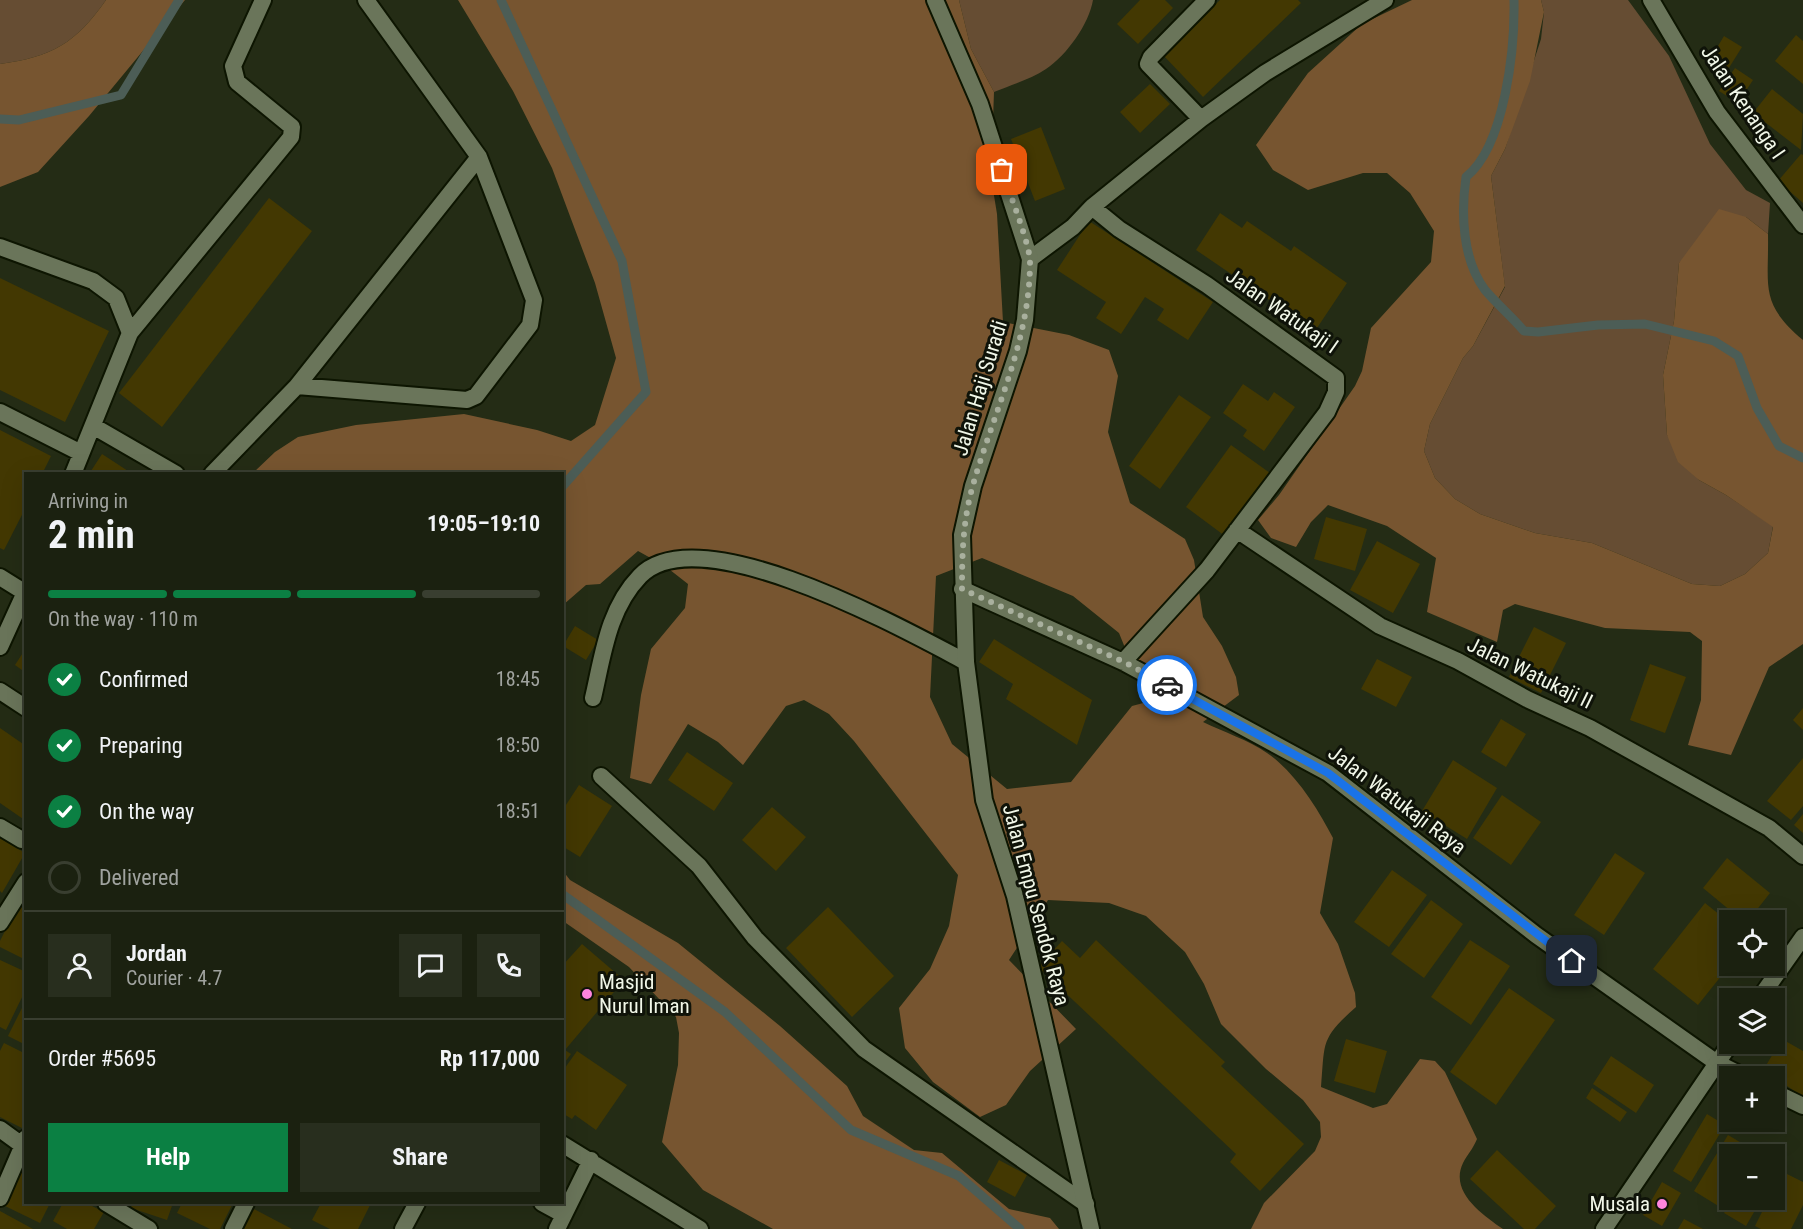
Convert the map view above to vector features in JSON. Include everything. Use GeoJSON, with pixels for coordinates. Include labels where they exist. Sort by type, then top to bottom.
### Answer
{"type":"FeatureCollection","features":[{"type":"Feature","properties":{"kind":"street"},"geometry":{"type":"LineString","coordinates":[[74,472],[130,333],[291,137],[292,127],[237,82],[234,75],[233,66],[263,0]]}},
{"type":"Feature","properties":{"kind":"street"},"geometry":{"type":"LineString","coordinates":[[297,386],[467,400],[476,396],[530,325],[534,307],[479,157],[366,0]]}},
{"type":"Feature","properties":{"kind":"street","name":"Jalan Haji Suradi"},"geometry":{"type":"LineString","coordinates":[[935,0],[980,104],[1030,260],[1025,320],[1018,351],[973,486],[962,535],[962,589]]}},
{"type":"Feature","properties":{"kind":"street"},"geometry":{"type":"LineString","coordinates":[[1201,119],[1148,64],[1151,57],[1207,0]]}},
{"type":"Feature","properties":{"kind":"street"},"geometry":{"type":"LineString","coordinates":[[1030,260],[1073,227],[1092,207],[1201,119],[1265,74],[1385,0]]}},
{"type":"Feature","properties":{"kind":"street","name":"Jalan Kenanga I"},"geometry":{"type":"LineString","coordinates":[[1651,0],[1717,112],[1803,225]]}},
{"type":"Feature","properties":{"kind":"street"},"geometry":{"type":"LineString","coordinates":[[214,472],[297,386],[479,157]]}},
{"type":"Feature","properties":{"kind":"street","name":"Jalan Watukaji I"},"geometry":{"type":"LineString","coordinates":[[1092,207],[1119,229],[1207,285],[1336,378],[1336,392],[1327,412],[1207,570],[1124,662]]}},
{"type":"Feature","properties":{"kind":"street"},"geometry":{"type":"LineString","coordinates":[[0,247],[93,281],[116,298],[130,333]]}},
{"type":"Feature","properties":{"kind":"street"},"geometry":{"type":"LineString","coordinates":[[0,412],[81,453]]}},
{"type":"Feature","properties":{"kind":"street"},"geometry":{"type":"LineString","coordinates":[[93,426],[173,472]]}},
{"type":"Feature","properties":{"kind":"street","name":"Jalan Watukaji II"},"geometry":{"type":"LineString","coordinates":[[1237,530],[1380,627],[1458,662],[1527,699],[1590,728],[1769,828],[1803,856]]}},
{"type":"Feature","properties":{"kind":"street"},"geometry":{"type":"LineString","coordinates":[[593,698],[609,628],[622,598],[642,575],[657,565],[676,560],[741,565],[782,575],[862,609],[966,662]]}},
{"type":"Feature","properties":{"kind":"street"},"geometry":{"type":"LineString","coordinates":[[0,577],[24,590]]}},
{"type":"Feature","properties":{"kind":"street","name":"Jalan Empu Sendok Raya"},"geometry":{"type":"LineString","coordinates":[[962,589],[966,662],[984,800],[1015,896],[1091,1229]]}},
{"type":"Feature","properties":{"kind":"street","name":"Jalan Watukaji Raya"},"geometry":{"type":"LineString","coordinates":[[962,589],[1124,662],[1328,773],[1536,935],[1723,1066]]}},
{"type":"Feature","properties":{"kind":"street"},"geometry":{"type":"LineString","coordinates":[[0,647],[24,593]]}},
{"type":"Feature","properties":{"kind":"street"},"geometry":{"type":"LineString","coordinates":[[0,691],[24,707]]}},
{"type":"Feature","properties":{"kind":"street"},"geometry":{"type":"LineString","coordinates":[[601,776],[699,866],[755,938],[864,1049],[1086,1204]]}},
{"type":"Feature","properties":{"kind":"street"},"geometry":{"type":"LineString","coordinates":[[0,827],[22,840]]}},
{"type":"Feature","properties":{"kind":"street"},"geometry":{"type":"LineString","coordinates":[[0,923],[24,885]]}},
{"type":"Feature","properties":{"kind":"street"},"geometry":{"type":"LineString","coordinates":[[1767,988],[1803,937]]}},
{"type":"Feature","properties":{"kind":"street"},"geometry":{"type":"LineString","coordinates":[[1604,1229],[1723,1054]]}},
{"type":"Feature","properties":{"kind":"street"},"geometry":{"type":"LineString","coordinates":[[1785,1097],[1803,1106]]}},
{"type":"Feature","properties":{"kind":"street"},"geometry":{"type":"LineString","coordinates":[[0,1129],[24,1144],[0,1198]]}},
{"type":"Feature","properties":{"kind":"street"},"geometry":{"type":"LineString","coordinates":[[564,1145],[700,1229]]}},
{"type":"Feature","properties":{"kind":"street"},"geometry":{"type":"LineString","coordinates":[[543,1204],[561,1222],[591,1160]]}},
{"type":"Feature","properties":{"kind":"street"},"geometry":{"type":"LineString","coordinates":[[232,1229],[245,1204]]}},
{"type":"Feature","properties":{"kind":"street"},"geometry":{"type":"LineString","coordinates":[[403,1229],[416,1204]]}},
{"type":"Feature","properties":{"kind":"street"},"geometry":{"type":"LineString","coordinates":[[114,1229],[124,1208],[149,1229]]}},
{"type":"Feature","properties":{"kind":"shaded area"},"geometry":{"type":"Polygon","coordinates":[[[0,0],[106,0],[84,27],[61,46],[34,57],[0,64],[0,0]]]}},
{"type":"Feature","properties":{"kind":"shaded area"},"geometry":{"type":"Polygon","coordinates":[[[106,0],[185,0],[89,116],[38,172],[0,187],[0,64],[34,57],[61,46],[84,27],[106,0]]]}},
{"type":"Feature","properties":{"kind":"shaded area"},"geometry":{"type":"Polygon","coordinates":[[[458,0],[959,0],[971,49],[994,92],[991,177],[997,214],[1003,322],[1069,335],[1109,350],[1118,376],[1108,432],[1130,503],[1185,539],[1194,560],[1203,617],[1222,646],[1236,677],[1239,695],[1203,722],[1252,744],[1277,761],[1305,792],[1333,838],[1320,913],[1338,944],[1355,993],[1356,1007],[1336,1027],[1326,1042],[1321,1087],[1373,1108],[1387,1104],[1420,1059],[1435,1061],[1445,1072],[1477,1139],[1463,1163],[1460,1174],[1464,1193],[1478,1210],[1503,1229],[1251,1229],[1264,1203],[1315,1151],[1321,1137],[1320,1122],[1303,1100],[1266,1069],[1221,1024],[1204,984],[1185,952],[1146,916],[1109,903],[1048,900],[1009,960],[1076,1029],[1030,1071],[1006,1105],[980,1117],[933,1082],[905,1048],[899,1008],[930,969],[949,926],[958,875],[854,741],[829,714],[804,700],[786,706],[743,765],[718,742],[688,724],[651,784],[630,778],[641,695],[651,649],[685,608],[688,584],[665,566],[638,551],[600,584],[586,585],[564,604],[564,472],[254,472],[275,452],[298,437],[356,425],[464,414],[537,430],[571,441],[595,425],[616,358],[595,283],[552,168],[513,91],[458,0]],[[982,558],[936,576],[930,697],[952,744],[1007,789],[1071,782],[1132,706],[1147,702],[1119,633],[1073,596],[982,558]]]}},
{"type":"Feature","properties":{"kind":"shaded area"},"geometry":{"type":"Polygon","coordinates":[[[959,0],[1093,0],[1082,29],[1062,56],[1034,76],[994,92],[971,49],[959,0]]]}},
{"type":"Feature","properties":{"kind":"shaded area"},"geometry":{"type":"Polygon","coordinates":[[[1412,0],[1541,0],[1544,12],[1530,81],[1505,149],[1491,176],[1505,286],[1473,346],[1463,358],[1430,424],[1424,451],[1435,478],[1455,499],[1480,514],[1535,533],[1592,543],[1692,584],[1720,586],[1745,574],[1768,553],[1773,527],[1726,495],[1699,480],[1678,462],[1667,435],[1663,375],[1674,321],[1679,263],[1719,209],[1746,217],[1768,234],[1769,293],[1779,315],[1803,340],[1803,644],[1769,667],[1731,755],[1688,745],[1701,700],[1702,641],[1690,632],[1605,628],[1515,604],[1503,610],[1497,642],[1427,612],[1436,558],[1387,526],[1328,505],[1311,522],[1296,547],[1271,538],[1258,520],[1279,495],[1355,386],[1362,371],[1371,328],[1431,262],[1434,231],[1410,193],[1387,173],[1363,173],[1308,190],[1273,170],[1256,145],[1308,73],[1362,24],[1412,0]]]}},
{"type":"Feature","properties":{"kind":"shaded area"},"geometry":{"type":"Polygon","coordinates":[[[1541,0],[1628,0],[1669,56],[1710,144],[1746,190],[1770,203],[1768,234],[1746,217],[1679,263],[1674,321],[1663,375],[1667,435],[1699,480],[1773,526],[1768,553],[1745,574],[1720,586],[1692,584],[1592,543],[1535,533],[1480,514],[1455,499],[1435,478],[1424,451],[1430,424],[1463,358],[1473,346],[1505,287],[1491,176],[1505,149],[1541,39],[1544,12],[1541,0]]]}},
{"type":"Feature","properties":{"kind":"shaded area"},"geometry":{"type":"Polygon","coordinates":[[[564,872],[570,880],[678,943],[780,1026],[847,1086],[863,1116],[914,1150],[942,1153],[1009,1209],[1050,1218],[1059,1229],[773,1229],[703,1190],[662,1142],[678,1065],[679,1033],[676,1017],[629,967],[564,922],[564,872]]]}},
{"type":"Feature","properties":{"kind":"building"},"geometry":{"type":"Polygon","coordinates":[[[1140,0],[1165,0],[1173,8],[1138,44],[1117,24],[1140,0]]]}},
{"type":"Feature","properties":{"kind":"building"},"geometry":{"type":"Polygon","coordinates":[[[1220,0],[1298,0],[1301,3],[1203,97],[1163,55],[1220,0]]]}},
{"type":"Feature","properties":{"kind":"building"},"geometry":{"type":"Polygon","coordinates":[[[1796,35],[1803,41],[1803,84],[1775,61],[1796,35]]]}},
{"type":"Feature","properties":{"kind":"building"},"geometry":{"type":"Polygon","coordinates":[[[1724,36],[1742,47],[1727,71],[1709,61],[1724,36]]]}},
{"type":"Feature","properties":{"kind":"building"},"geometry":{"type":"Polygon","coordinates":[[[1735,68],[1753,80],[1738,103],[1719,91],[1735,68]]]}},
{"type":"Feature","properties":{"kind":"building"},"geometry":{"type":"Polygon","coordinates":[[[1150,84],[1170,104],[1140,133],[1120,112],[1150,84]]]}},
{"type":"Feature","properties":{"kind":"building"},"geometry":{"type":"Polygon","coordinates":[[[1772,89],[1803,114],[1801,150],[1753,113],[1772,89]]]}},
{"type":"Feature","properties":{"kind":"building"},"geometry":{"type":"Polygon","coordinates":[[[1041,127],[1065,189],[1035,201],[1011,139],[1041,127]]]}},
{"type":"Feature","properties":{"kind":"building"},"geometry":{"type":"Polygon","coordinates":[[[1801,154],[1803,155],[1803,203],[1778,181],[1801,154]]]}},
{"type":"Feature","properties":{"kind":"building"},"geometry":{"type":"Polygon","coordinates":[[[269,198],[312,231],[162,427],[119,393],[269,198]]]}},
{"type":"Feature","properties":{"kind":"building"},"geometry":{"type":"Polygon","coordinates":[[[1220,213],[1242,228],[1247,221],[1291,251],[1294,246],[1347,283],[1315,331],[1196,250],[1220,213]]]}},
{"type":"Feature","properties":{"kind":"building"},"geometry":{"type":"Polygon","coordinates":[[[1089,221],[1213,302],[1188,340],[1157,320],[1164,309],[1145,297],[1121,334],[1096,318],[1106,302],[1057,270],[1089,221]]]}},
{"type":"Feature","properties":{"kind":"building"},"geometry":{"type":"Polygon","coordinates":[[[0,278],[109,331],[65,422],[0,390],[0,278]]]}},
{"type":"Feature","properties":{"kind":"building"},"geometry":{"type":"Polygon","coordinates":[[[1243,384],[1268,401],[1274,392],[1295,407],[1264,451],[1243,436],[1247,430],[1223,413],[1243,384]]]}},
{"type":"Feature","properties":{"kind":"building"},"geometry":{"type":"Polygon","coordinates":[[[1179,395],[1211,417],[1160,489],[1129,466],[1179,395]]]}},
{"type":"Feature","properties":{"kind":"building"},"geometry":{"type":"Polygon","coordinates":[[[0,430],[51,456],[43,472],[24,472],[24,511],[4,550],[0,548],[0,430]]]}},
{"type":"Feature","properties":{"kind":"building"},"geometry":{"type":"Polygon","coordinates":[[[1231,445],[1270,473],[1225,536],[1186,507],[1231,445]]]}},
{"type":"Feature","properties":{"kind":"building"},"geometry":{"type":"Polygon","coordinates":[[[102,454],[129,472],[90,472],[102,454]]]}},
{"type":"Feature","properties":{"kind":"building"},"geometry":{"type":"Polygon","coordinates":[[[1326,517],[1367,529],[1355,571],[1314,559],[1326,517]]]}},
{"type":"Feature","properties":{"kind":"building"},"geometry":{"type":"Polygon","coordinates":[[[1377,541],[1420,564],[1393,613],[1350,590],[1377,541]]]}},
{"type":"Feature","properties":{"kind":"building"},"geometry":{"type":"Polygon","coordinates":[[[575,626],[598,640],[586,660],[564,647],[575,626]]]}},
{"type":"Feature","properties":{"kind":"building"},"geometry":{"type":"Polygon","coordinates":[[[1534,627],[1566,643],[1541,693],[1509,677],[1534,627]]]}},
{"type":"Feature","properties":{"kind":"building"},"geometry":{"type":"Polygon","coordinates":[[[994,639],[1092,700],[1077,745],[1006,699],[1013,684],[979,662],[994,639]]]}},
{"type":"Feature","properties":{"kind":"building"},"geometry":{"type":"Polygon","coordinates":[[[24,651],[24,672],[15,665],[24,651]]]}},
{"type":"Feature","properties":{"kind":"building"},"geometry":{"type":"Polygon","coordinates":[[[1377,659],[1412,677],[1396,707],[1361,689],[1377,659]]]}},
{"type":"Feature","properties":{"kind":"building"},"geometry":{"type":"Polygon","coordinates":[[[1650,664],[1686,677],[1665,733],[1630,720],[1650,664]]]}},
{"type":"Feature","properties":{"kind":"building"},"geometry":{"type":"Polygon","coordinates":[[[1803,708],[1803,730],[1793,720],[1803,708]]]}},
{"type":"Feature","properties":{"kind":"building"},"geometry":{"type":"Polygon","coordinates":[[[1501,719],[1526,734],[1506,767],[1481,752],[1501,719]]]}},
{"type":"Feature","properties":{"kind":"building"},"geometry":{"type":"Polygon","coordinates":[[[0,728],[24,745],[24,820],[0,803],[0,728]]]}},
{"type":"Feature","properties":{"kind":"building"},"geometry":{"type":"Polygon","coordinates":[[[687,752],[733,783],[714,811],[668,780],[687,752]]]}},
{"type":"Feature","properties":{"kind":"building"},"geometry":{"type":"Polygon","coordinates":[[[1803,758],[1803,806],[1791,820],[1767,801],[1803,758]]]}},
{"type":"Feature","properties":{"kind":"building"},"geometry":{"type":"Polygon","coordinates":[[[1453,760],[1497,788],[1467,839],[1422,811],[1453,760]]]}},
{"type":"Feature","properties":{"kind":"building"},"geometry":{"type":"Polygon","coordinates":[[[579,785],[612,806],[580,857],[564,847],[564,808],[579,785]]]}},
{"type":"Feature","properties":{"kind":"building"},"geometry":{"type":"Polygon","coordinates":[[[1502,795],[1541,822],[1511,865],[1473,838],[1502,795]]]}},
{"type":"Feature","properties":{"kind":"building"},"geometry":{"type":"Polygon","coordinates":[[[772,807],[806,837],[776,871],[742,840],[772,807]]]}},
{"type":"Feature","properties":{"kind":"building"},"geometry":{"type":"Polygon","coordinates":[[[1803,814],[1803,833],[1794,825],[1803,814]]]}},
{"type":"Feature","properties":{"kind":"building"},"geometry":{"type":"Polygon","coordinates":[[[0,838],[24,852],[24,855],[2,893],[0,891],[0,838]]]}},
{"type":"Feature","properties":{"kind":"building"},"geometry":{"type":"Polygon","coordinates":[[[1615,853],[1645,873],[1604,935],[1574,915],[1615,853]]]}},
{"type":"Feature","properties":{"kind":"building"},"geometry":{"type":"Polygon","coordinates":[[[1727,858],[1770,893],[1757,910],[1730,910],[1703,888],[1727,858]]]}},
{"type":"Feature","properties":{"kind":"building"},"geometry":{"type":"Polygon","coordinates":[[[1392,870],[1427,895],[1389,947],[1354,922],[1392,870]]]}},
{"type":"Feature","properties":{"kind":"building"},"geometry":{"type":"Polygon","coordinates":[[[24,893],[24,959],[0,947],[0,941],[24,893]]]}},
{"type":"Feature","properties":{"kind":"building"},"geometry":{"type":"Polygon","coordinates":[[[1431,900],[1463,924],[1424,978],[1391,954],[1431,900]]]}},
{"type":"Feature","properties":{"kind":"building"},"geometry":{"type":"Polygon","coordinates":[[[1705,903],[1719,914],[1719,976],[1721,976],[1698,1005],[1653,969],[1705,903]]]}},
{"type":"Feature","properties":{"kind":"building"},"geometry":{"type":"Polygon","coordinates":[[[828,907],[894,976],[852,1017],[786,948],[828,907]]]}},
{"type":"Feature","properties":{"kind":"building"},"geometry":{"type":"Polygon","coordinates":[[[1096,940],[1225,1062],[1221,1066],[1304,1144],[1260,1191],[1230,1162],[1236,1154],[1038,967],[1062,941],[1080,958],[1096,940]]]}},
{"type":"Feature","properties":{"kind":"building"},"geometry":{"type":"Polygon","coordinates":[[[1470,940],[1510,966],[1471,1025],[1431,997],[1470,940]]]}},
{"type":"Feature","properties":{"kind":"building","name":"Masjid Nurul Iman"},"geometry":{"type":"Polygon","coordinates":[[[582,944],[624,980],[565,1050],[571,1054],[564,1063],[564,964],[582,944]]]}},
{"type":"Feature","properties":{"kind":"building"},"geometry":{"type":"Polygon","coordinates":[[[0,960],[24,971],[24,993],[6,1030],[0,1027],[0,960]]]}},
{"type":"Feature","properties":{"kind":"building"},"geometry":{"type":"Polygon","coordinates":[[[1509,988],[1555,1020],[1496,1105],[1450,1072],[1509,988]]]}},
{"type":"Feature","properties":{"kind":"building"},"geometry":{"type":"Polygon","coordinates":[[[24,1004],[24,1044],[8,1036],[24,1004]]]}},
{"type":"Feature","properties":{"kind":"building"},"geometry":{"type":"Polygon","coordinates":[[[1346,1039],[1387,1051],[1375,1093],[1334,1081],[1346,1039]]]}},
{"type":"Feature","properties":{"kind":"building"},"geometry":{"type":"Polygon","coordinates":[[[1785,1041],[1803,1051],[1803,1097],[1785,1085],[1785,1066],[1766,1066],[1773,1054],[1785,1054],[1785,1041]]]}},
{"type":"Feature","properties":{"kind":"building"},"geometry":{"type":"Polygon","coordinates":[[[4,1043],[24,1053],[24,1129],[0,1117],[0,1051],[4,1043]]]}},
{"type":"Feature","properties":{"kind":"building"},"geometry":{"type":"Polygon","coordinates":[[[577,1051],[627,1085],[596,1130],[575,1115],[572,1119],[564,1114],[564,1069],[577,1051]]]}},
{"type":"Feature","properties":{"kind":"building"},"geometry":{"type":"Polygon","coordinates":[[[1611,1056],[1654,1085],[1636,1113],[1593,1084],[1611,1056]]]}},
{"type":"Feature","properties":{"kind":"building"},"geometry":{"type":"Polygon","coordinates":[[[1592,1088],[1627,1112],[1620,1122],[1586,1098],[1592,1088]]]}},
{"type":"Feature","properties":{"kind":"building"},"geometry":{"type":"Polygon","coordinates":[[[1707,1114],[1719,1121],[1721,1132],[1691,1182],[1673,1171],[1707,1114]]]}},
{"type":"Feature","properties":{"kind":"building"},"geometry":{"type":"Polygon","coordinates":[[[1728,1135],[1743,1144],[1723,1144],[1728,1135]]]}},
{"type":"Feature","properties":{"kind":"building"},"geometry":{"type":"Polygon","coordinates":[[[1497,1150],[1556,1206],[1535,1229],[1524,1229],[1470,1179],[1497,1150]]]}},
{"type":"Feature","properties":{"kind":"building"},"geometry":{"type":"Polygon","coordinates":[[[1719,1150],[1719,1206],[1694,1191],[1719,1150]]]}},
{"type":"Feature","properties":{"kind":"building"},"geometry":{"type":"Polygon","coordinates":[[[999,1160],[1027,1175],[1015,1197],[987,1182],[999,1160]]]}},
{"type":"Feature","properties":{"kind":"building"},"geometry":{"type":"Polygon","coordinates":[[[24,1166],[24,1204],[50,1204],[40,1223],[5,1206],[24,1166]]]}},
{"type":"Feature","properties":{"kind":"building"},"geometry":{"type":"Polygon","coordinates":[[[1785,1173],[1803,1182],[1803,1205],[1791,1229],[1761,1229],[1755,1226],[1763,1210],[1785,1210],[1785,1173]]]}},
{"type":"Feature","properties":{"kind":"building","name":"Musala"},"geometry":{"type":"Polygon","coordinates":[[[1662,1182],[1681,1193],[1662,1226],[1643,1215],[1662,1182]]]}},
{"type":"Feature","properties":{"kind":"building"},"geometry":{"type":"Polygon","coordinates":[[[62,1204],[88,1204],[104,1212],[94,1229],[67,1229],[53,1221],[62,1204]]]}},
{"type":"Feature","properties":{"kind":"building"},"geometry":{"type":"Polygon","coordinates":[[[132,1204],[173,1204],[167,1220],[131,1208],[132,1204]]]}},
{"type":"Feature","properties":{"kind":"building"},"geometry":{"type":"Polygon","coordinates":[[[182,1204],[232,1204],[220,1229],[210,1229],[177,1213],[182,1204]]]}},
{"type":"Feature","properties":{"kind":"building"},"geometry":{"type":"Polygon","coordinates":[[[320,1204],[370,1204],[358,1229],[330,1229],[312,1220],[320,1204]]]}},
{"type":"Feature","properties":{"kind":"building"},"geometry":{"type":"Polygon","coordinates":[[[250,1207],[292,1229],[238,1229],[250,1207]]]}},
{"type":"Feature","properties":{"kind":"building"},"geometry":{"type":"Polygon","coordinates":[[[1726,1210],[1755,1210],[1746,1226],[1724,1213],[1726,1210]]]}},
{"type":"Feature","properties":{"kind":"building"},"geometry":{"type":"Polygon","coordinates":[[[0,1211],[33,1229],[0,1229],[0,1211]]]}},
{"type":"Feature","properties":{"kind":"building"},"geometry":{"type":"Polygon","coordinates":[[[1684,1219],[1703,1229],[1678,1229],[1684,1219]]]}},
{"type":"Feature","properties":{"kind":"waterway"},"geometry":{"type":"LineString","coordinates":[[0,119],[19,120],[121,95],[179,0]]}},
{"type":"Feature","properties":{"kind":"waterway"},"geometry":{"type":"LineString","coordinates":[[501,0],[622,261],[646,392],[564,485]]}},
{"type":"Feature","properties":{"kind":"waterway"},"geometry":{"type":"LineString","coordinates":[[1514,0],[1510,69],[1499,120],[1490,143],[1479,162],[1466,177],[1464,191],[1465,235],[1477,278],[1485,290],[1524,331],[1538,332],[1598,325],[1645,324],[1714,341],[1738,356],[1757,408],[1779,446],[1803,458]]}},
{"type":"Feature","properties":{"kind":"waterway"},"geometry":{"type":"LineString","coordinates":[[564,895],[725,1012],[851,1130],[959,1176],[1020,1229]]}},
{"type":"Feature","properties":{"kind":"way so far"},"geometry":{"type":"LineString","coordinates":[[1002,170],[1030,260],[1025,320],[1018,351],[973,486],[962,535],[962,589],[1124,662],[1167,685]]}},
{"type":"Feature","properties":{"kind":"place","name":"Masjid Nurul Iman"},"geometry":{"type":"Point","coordinates":[587,994]}},
{"type":"Feature","properties":{"kind":"place","name":"Musala"},"geometry":{"type":"Point","coordinates":[1662,1204]}},
{"type":"Feature","properties":{"kind":"route"},"geometry":{"type":"LineString","coordinates":[[1167,685],[1328,773],[1572,961]]}}]}
